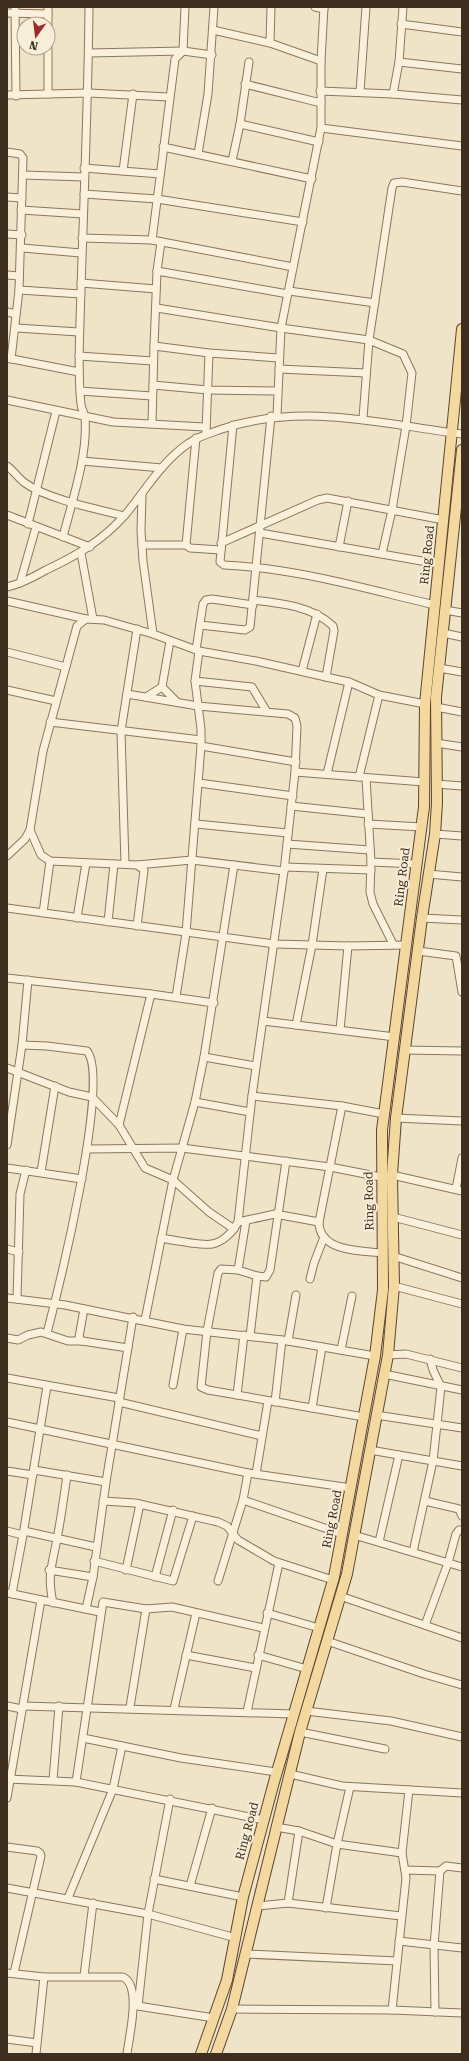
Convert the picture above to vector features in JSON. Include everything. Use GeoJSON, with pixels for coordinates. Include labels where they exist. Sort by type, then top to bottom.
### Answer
{"type":"FeatureCollection","features":[{"type":"Feature","properties":{"kind":"main road","name":"Ring Road"},"geometry":{"type":"LineString","coordinates":[[201,2054],[227,1980],[243,1897],[276,1772],[333,1580],[376,1356],[383,1290],[381,1177],[384,1114],[422,827],[425,704],[444,520],[457,434],[462,329]]}},
{"type":"Feature","properties":{"kind":"main road","name":"Ring Road"},"geometry":{"type":"LineString","coordinates":[[216,2054],[232,2009],[300,1732],[347,1574],[388,1355],[394,1286],[392,1175],[396,1118],[428,874],[435,834],[436,707],[445,610],[459,504],[462,450]]}},
{"type":"Feature","properties":{"kind":"street"},"geometry":{"type":"LineString","coordinates":[[63,537],[82,461],[85,417],[81,406],[79,332],[84,168],[89,93],[90,7]]}},
{"type":"Feature","properties":{"kind":"street"},"geometry":{"type":"LineString","coordinates":[[152,240],[174,59],[183,51],[185,7]]}},
{"type":"Feature","properties":{"kind":"street"},"geometry":{"type":"LineString","coordinates":[[198,154],[212,55],[214,7]]}},
{"type":"Feature","properties":{"kind":"street"},"geometry":{"type":"LineString","coordinates":[[270,43],[271,7]]}},
{"type":"Feature","properties":{"kind":"street"},"geometry":{"type":"LineString","coordinates":[[200,624],[248,630],[250,627],[260,529],[277,391],[281,328],[321,128],[320,91],[324,8],[315,7]]}},
{"type":"Feature","properties":{"kind":"street"},"geometry":{"type":"LineString","coordinates":[[360,92],[366,7]]}},
{"type":"Feature","properties":{"kind":"street"},"geometry":{"type":"LineString","coordinates":[[394,94],[399,62],[403,7]]}},
{"type":"Feature","properties":{"kind":"street"},"geometry":{"type":"LineString","coordinates":[[7,13],[16,10],[48,10]]}},
{"type":"Feature","properties":{"kind":"street"},"geometry":{"type":"LineString","coordinates":[[16,10],[16,96]]}},
{"type":"Feature","properties":{"kind":"street"},"geometry":{"type":"LineString","coordinates":[[401,24],[462,32]]}},
{"type":"Feature","properties":{"kind":"street"},"geometry":{"type":"LineString","coordinates":[[213,30],[270,43],[321,61]]}},
{"type":"Feature","properties":{"kind":"street"},"geometry":{"type":"LineString","coordinates":[[89,53],[183,51],[212,55]]}},
{"type":"Feature","properties":{"kind":"street"},"geometry":{"type":"LineString","coordinates":[[48,56],[48,94]]}},
{"type":"Feature","properties":{"kind":"street"},"geometry":{"type":"LineString","coordinates":[[232,161],[240,124],[249,62]]}},
{"type":"Feature","properties":{"kind":"street"},"geometry":{"type":"LineString","coordinates":[[399,62],[462,69]]}},
{"type":"Feature","properties":{"kind":"street"},"geometry":{"type":"LineString","coordinates":[[245,84],[321,103]]}},
{"type":"Feature","properties":{"kind":"street"},"geometry":{"type":"LineString","coordinates":[[320,91],[394,94],[462,100]]}},
{"type":"Feature","properties":{"kind":"street"},"geometry":{"type":"LineString","coordinates":[[7,95],[16,96],[89,93],[169,96]]}},
{"type":"Feature","properties":{"kind":"street"},"geometry":{"type":"LineString","coordinates":[[123,171],[132,94]]}},
{"type":"Feature","properties":{"kind":"street"},"geometry":{"type":"LineString","coordinates":[[240,124],[319,142]]}},
{"type":"Feature","properties":{"kind":"street"},"geometry":{"type":"LineString","coordinates":[[321,128],[462,146]]}},
{"type":"Feature","properties":{"kind":"street"},"geometry":{"type":"LineString","coordinates":[[163,147],[312,179]]}},
{"type":"Feature","properties":{"kind":"street"},"geometry":{"type":"LineString","coordinates":[[7,152],[20,154],[23,158],[21,210],[22,248],[16,328],[9,358],[79,372]]}},
{"type":"Feature","properties":{"kind":"street"},"geometry":{"type":"LineString","coordinates":[[84,168],[160,174]]}},
{"type":"Feature","properties":{"kind":"street"},"geometry":{"type":"LineString","coordinates":[[23,175],[84,177]]}},
{"type":"Feature","properties":{"kind":"street"},"geometry":{"type":"LineString","coordinates":[[363,418],[369,340],[394,183],[402,182],[462,190]]}},
{"type":"Feature","properties":{"kind":"street"},"geometry":{"type":"LineString","coordinates":[[84,194],[157,199],[303,222]]}},
{"type":"Feature","properties":{"kind":"street"},"geometry":{"type":"LineString","coordinates":[[7,197],[22,198]]}},
{"type":"Feature","properties":{"kind":"street"},"geometry":{"type":"LineString","coordinates":[[21,210],[83,214]]}},
{"type":"Feature","properties":{"kind":"street"},"geometry":{"type":"LineString","coordinates":[[7,234],[22,235]]}},
{"type":"Feature","properties":{"kind":"street"},"geometry":{"type":"LineString","coordinates":[[82,238],[152,240],[293,267]]}},
{"type":"Feature","properties":{"kind":"street"},"geometry":{"type":"LineString","coordinates":[[152,424],[153,361],[157,308],[156,289],[157,271],[162,242]]}},
{"type":"Feature","properties":{"kind":"street"},"geometry":{"type":"LineString","coordinates":[[22,248],[81,253]]}},
{"type":"Feature","properties":{"kind":"street"},"geometry":{"type":"LineString","coordinates":[[157,271],[288,293],[374,303]]}},
{"type":"Feature","properties":{"kind":"street"},"geometry":{"type":"LineString","coordinates":[[7,275],[19,276]]}},
{"type":"Feature","properties":{"kind":"street"},"geometry":{"type":"LineString","coordinates":[[81,283],[156,289]]}},
{"type":"Feature","properties":{"kind":"street"},"geometry":{"type":"LineString","coordinates":[[19,290],[81,294]]}},
{"type":"Feature","properties":{"kind":"street"},"geometry":{"type":"LineString","coordinates":[[157,308],[281,328],[369,340],[403,354],[409,363],[412,373],[406,426],[392,510],[382,554]]}},
{"type":"Feature","properties":{"kind":"street"},"geometry":{"type":"LineString","coordinates":[[7,312],[16,314]]}},
{"type":"Feature","properties":{"kind":"street"},"geometry":{"type":"LineString","coordinates":[[16,328],[79,332]]}},
{"type":"Feature","properties":{"kind":"street"},"geometry":{"type":"LineString","coordinates":[[154,346],[209,353],[279,358]]}},
{"type":"Feature","properties":{"kind":"street"},"geometry":{"type":"LineString","coordinates":[[7,587],[20,583],[81,553],[104,537],[124,516],[162,468],[188,443],[205,431],[209,353]]}},
{"type":"Feature","properties":{"kind":"street"},"geometry":{"type":"LineString","coordinates":[[79,356],[153,361]]}},
{"type":"Feature","properties":{"kind":"street"},"geometry":{"type":"LineString","coordinates":[[279,370],[366,373]]}},
{"type":"Feature","properties":{"kind":"street"},"geometry":{"type":"LineString","coordinates":[[153,385],[208,390],[277,391]]}},
{"type":"Feature","properties":{"kind":"street"},"geometry":{"type":"LineString","coordinates":[[80,391],[152,396]]}},
{"type":"Feature","properties":{"kind":"street"},"geometry":{"type":"LineString","coordinates":[[7,400],[113,422],[152,424],[205,431],[274,416],[363,418],[457,434]]}},
{"type":"Feature","properties":{"kind":"street"},"geometry":{"type":"LineString","coordinates":[[28,524],[38,490],[56,411]]}},
{"type":"Feature","properties":{"kind":"street"},"geometry":{"type":"LineString","coordinates":[[233,425],[220,562],[224,565],[257,566],[298,573],[435,605]]}},
{"type":"Feature","properties":{"kind":"street"},"geometry":{"type":"LineString","coordinates":[[186,545],[196,438]]}},
{"type":"Feature","properties":{"kind":"street"},"geometry":{"type":"LineString","coordinates":[[82,461],[162,468]]}},
{"type":"Feature","properties":{"kind":"street"},"geometry":{"type":"LineString","coordinates":[[7,466],[16,472],[24,482],[38,490],[71,502],[124,516]]}},
{"type":"Feature","properties":{"kind":"street"},"geometry":{"type":"LineString","coordinates":[[142,494],[142,545],[153,634]]}},
{"type":"Feature","properties":{"kind":"street"},"geometry":{"type":"LineString","coordinates":[[142,545],[186,545],[190,548],[221,546],[260,529],[318,500],[327,498],[444,520]]}},
{"type":"Feature","properties":{"kind":"street"},"geometry":{"type":"LineString","coordinates":[[339,547],[348,501]]}},
{"type":"Feature","properties":{"kind":"street"},"geometry":{"type":"LineString","coordinates":[[7,515],[90,547]]}},
{"type":"Feature","properties":{"kind":"street"},"geometry":{"type":"LineString","coordinates":[[20,583],[36,527]]}},
{"type":"Feature","properties":{"kind":"street"},"geometry":{"type":"LineString","coordinates":[[260,529],[339,547],[439,564]]}},
{"type":"Feature","properties":{"kind":"street"},"geometry":{"type":"LineString","coordinates":[[81,553],[90,619]]}},
{"type":"Feature","properties":{"kind":"street"},"geometry":{"type":"LineString","coordinates":[[176,997],[186,933],[199,783],[201,743],[195,681],[203,604],[206,600],[212,599],[279,603],[318,614],[332,626],[334,631],[326,677]]}},
{"type":"Feature","properties":{"kind":"street"},"geometry":{"type":"LineString","coordinates":[[7,601],[137,629],[198,651],[302,671],[349,682],[379,695],[425,704]]}},
{"type":"Feature","properties":{"kind":"street"},"geometry":{"type":"LineString","coordinates":[[445,610],[462,613]]}},
{"type":"Feature","properties":{"kind":"street"},"geometry":{"type":"LineString","coordinates":[[302,671],[318,614]]}},
{"type":"Feature","properties":{"kind":"street"},"geometry":{"type":"LineString","coordinates":[[7,856],[25,839],[30,830],[50,722],[77,626],[90,619]]}},
{"type":"Feature","properties":{"kind":"street"},"geometry":{"type":"LineString","coordinates":[[125,864],[122,731],[137,629]]}},
{"type":"Feature","properties":{"kind":"street"},"geometry":{"type":"LineString","coordinates":[[443,633],[462,637]]}},
{"type":"Feature","properties":{"kind":"street"},"geometry":{"type":"LineString","coordinates":[[146,697],[162,687],[170,641]]}},
{"type":"Feature","properties":{"kind":"street"},"geometry":{"type":"LineString","coordinates":[[7,652],[66,667]]}},
{"type":"Feature","properties":{"kind":"street"},"geometry":{"type":"LineString","coordinates":[[439,668],[462,672]]}},
{"type":"Feature","properties":{"kind":"street"},"geometry":{"type":"LineString","coordinates":[[195,681],[252,687],[267,712]]}},
{"type":"Feature","properties":{"kind":"street"},"geometry":{"type":"LineString","coordinates":[[327,774],[349,682]]}},
{"type":"Feature","properties":{"kind":"street"},"geometry":{"type":"LineString","coordinates":[[162,687],[177,702]]}},
{"type":"Feature","properties":{"kind":"street"},"geometry":{"type":"LineString","coordinates":[[7,690],[56,701]]}},
{"type":"Feature","properties":{"kind":"street"},"geometry":{"type":"LineString","coordinates":[[127,694],[198,706],[288,714],[295,718],[297,726],[295,772],[275,944],[256,1066],[236,1225]]}},
{"type":"Feature","properties":{"kind":"street"},"geometry":{"type":"LineString","coordinates":[[379,695],[362,778],[368,814],[371,862],[370,892],[373,904],[393,944]]}},
{"type":"Feature","properties":{"kind":"street"},"geometry":{"type":"LineString","coordinates":[[436,707],[462,712]]}},
{"type":"Feature","properties":{"kind":"street"},"geometry":{"type":"LineString","coordinates":[[50,722],[201,743],[296,762]]}},
{"type":"Feature","properties":{"kind":"street"},"geometry":{"type":"LineString","coordinates":[[436,742],[462,747]]}},
{"type":"Feature","properties":{"kind":"street"},"geometry":{"type":"LineString","coordinates":[[295,772],[424,782]]}},
{"type":"Feature","properties":{"kind":"street"},"geometry":{"type":"LineString","coordinates":[[199,783],[292,796]]}},
{"type":"Feature","properties":{"kind":"street"},"geometry":{"type":"LineString","coordinates":[[436,784],[462,786]]}},
{"type":"Feature","properties":{"kind":"street"},"geometry":{"type":"LineString","coordinates":[[291,806],[368,814]]}},
{"type":"Feature","properties":{"kind":"street"},"geometry":{"type":"LineString","coordinates":[[196,824],[288,833]]}},
{"type":"Feature","properties":{"kind":"street"},"geometry":{"type":"LineString","coordinates":[[368,824],[422,827]]}},
{"type":"Feature","properties":{"kind":"street"},"geometry":{"type":"LineString","coordinates":[[30,830],[41,855],[50,861],[137,864],[192,860],[284,869],[371,870]]}},
{"type":"Feature","properties":{"kind":"street"},"geometry":{"type":"LineString","coordinates":[[435,834],[462,836]]}},
{"type":"Feature","properties":{"kind":"street"},"geometry":{"type":"LineString","coordinates":[[287,844],[370,850]]}},
{"type":"Feature","properties":{"kind":"street"},"geometry":{"type":"LineString","coordinates":[[43,913],[50,861]]}},
{"type":"Feature","properties":{"kind":"street"},"geometry":{"type":"LineString","coordinates":[[371,862],[417,864]]}},
{"type":"Feature","properties":{"kind":"street"},"geometry":{"type":"LineString","coordinates":[[77,918],[86,863]]}},
{"type":"Feature","properties":{"kind":"street"},"geometry":{"type":"LineString","coordinates":[[108,922],[114,864]]}},
{"type":"Feature","properties":{"kind":"street"},"geometry":{"type":"LineString","coordinates":[[137,864],[144,870],[137,926]]}},
{"type":"Feature","properties":{"kind":"street"},"geometry":{"type":"LineString","coordinates":[[145,1320],[173,1180],[195,1102],[204,1057],[214,1003],[222,937],[234,865]]}},
{"type":"Feature","properties":{"kind":"street"},"geometry":{"type":"LineString","coordinates":[[296,1025],[312,945],[323,869]]}},
{"type":"Feature","properties":{"kind":"street"},"geometry":{"type":"LineString","coordinates":[[428,874],[462,877]]}},
{"type":"Feature","properties":{"kind":"street"},"geometry":{"type":"LineString","coordinates":[[7,908],[275,944],[348,946],[393,944],[407,945]]}},
{"type":"Feature","properties":{"kind":"street"},"geometry":{"type":"LineString","coordinates":[[422,918],[462,920]]}},
{"type":"Feature","properties":{"kind":"street"},"geometry":{"type":"LineString","coordinates":[[340,1030],[348,946]]}},
{"type":"Feature","properties":{"kind":"street"},"geometry":{"type":"LineString","coordinates":[[418,951],[456,956],[462,992]]}},
{"type":"Feature","properties":{"kind":"street"},"geometry":{"type":"LineString","coordinates":[[7,978],[176,997],[214,1003]]}},
{"type":"Feature","properties":{"kind":"street"},"geometry":{"type":"LineString","coordinates":[[7,1145],[19,1073],[28,980]]}},
{"type":"Feature","properties":{"kind":"street"},"geometry":{"type":"LineString","coordinates":[[119,1125],[150,994]]}},
{"type":"Feature","properties":{"kind":"street"},"geometry":{"type":"LineString","coordinates":[[263,1021],[395,1037]]}},
{"type":"Feature","properties":{"kind":"street"},"geometry":{"type":"LineString","coordinates":[[22,1045],[47,1046],[86,1051],[91,1061],[92,1097],[87,1149],[82,1179],[48,1333]]}},
{"type":"Feature","properties":{"kind":"street"},"geometry":{"type":"LineString","coordinates":[[404,1050],[462,1051]]}},
{"type":"Feature","properties":{"kind":"street"},"geometry":{"type":"LineString","coordinates":[[204,1057],[256,1066]]}},
{"type":"Feature","properties":{"kind":"street"},"geometry":{"type":"LineString","coordinates":[[7,1068],[85,1097],[92,1097],[119,1125],[145,1168],[173,1180],[209,1212],[236,1225]]}},
{"type":"Feature","properties":{"kind":"street"},"geometry":{"type":"LineString","coordinates":[[41,1172],[55,1086]]}},
{"type":"Feature","properties":{"kind":"street"},"geometry":{"type":"LineString","coordinates":[[252,1096],[342,1106],[384,1114]]}},
{"type":"Feature","properties":{"kind":"street"},"geometry":{"type":"LineString","coordinates":[[195,1102],[250,1112]]}},
{"type":"Feature","properties":{"kind":"street"},"geometry":{"type":"LineString","coordinates":[[342,1106],[319,1222],[319,1231],[334,1246],[360,1251],[383,1253]]}},
{"type":"Feature","properties":{"kind":"street"},"geometry":{"type":"LineString","coordinates":[[396,1118],[462,1121]]}},
{"type":"Feature","properties":{"kind":"street"},"geometry":{"type":"LineString","coordinates":[[87,1149],[133,1150],[182,1148],[246,1155],[330,1167],[381,1177]]}},
{"type":"Feature","properties":{"kind":"street"},"geometry":{"type":"LineString","coordinates":[[392,1175],[459,1190],[462,1158]]}},
{"type":"Feature","properties":{"kind":"street"},"geometry":{"type":"LineString","coordinates":[[286,1161],[270,1270],[266,1277],[256,1276],[238,1270],[221,1269],[218,1273],[207,1331],[201,1387],[208,1390],[364,1417]]}},
{"type":"Feature","properties":{"kind":"street"},"geometry":{"type":"LineString","coordinates":[[7,1168],[82,1179]]}},
{"type":"Feature","properties":{"kind":"street"},"geometry":{"type":"LineString","coordinates":[[17,1299],[20,1194],[26,1170]]}},
{"type":"Feature","properties":{"kind":"street"},"geometry":{"type":"LineString","coordinates":[[161,1238],[211,1244],[228,1235],[236,1225],[246,1221],[278,1215],[319,1222]]}},
{"type":"Feature","properties":{"kind":"street"},"geometry":{"type":"LineString","coordinates":[[393,1216],[462,1235]]}},
{"type":"Feature","properties":{"kind":"street"},"geometry":{"type":"LineString","coordinates":[[238,1270],[246,1221]]}},
{"type":"Feature","properties":{"kind":"street"},"geometry":{"type":"LineString","coordinates":[[310,1279],[314,1263],[324,1237]]}},
{"type":"Feature","properties":{"kind":"street"},"geometry":{"type":"LineString","coordinates":[[7,1249],[19,1252]]}},
{"type":"Feature","properties":{"kind":"street"},"geometry":{"type":"LineString","coordinates":[[393,1256],[462,1278]]}},
{"type":"Feature","properties":{"kind":"street"},"geometry":{"type":"LineString","coordinates":[[237,1395],[256,1276]]}},
{"type":"Feature","properties":{"kind":"street"},"geometry":{"type":"LineString","coordinates":[[394,1286],[462,1304]]}},
{"type":"Feature","properties":{"kind":"street"},"geometry":{"type":"LineString","coordinates":[[256,1474],[262,1436],[296,1295]]}},
{"type":"Feature","properties":{"kind":"street"},"geometry":{"type":"LineString","coordinates":[[341,1350],[352,1296]]}},
{"type":"Feature","properties":{"kind":"street"},"geometry":{"type":"LineString","coordinates":[[7,1298],[55,1304],[133,1317],[183,1329],[285,1341],[376,1356]]}},
{"type":"Feature","properties":{"kind":"street"},"geometry":{"type":"LineString","coordinates":[[82,1341],[80,1337],[84,1309]]}},
{"type":"Feature","properties":{"kind":"street"},"geometry":{"type":"LineString","coordinates":[[86,1609],[93,1577],[103,1501],[133,1317]]}},
{"type":"Feature","properties":{"kind":"street"},"geometry":{"type":"LineString","coordinates":[[173,1385],[183,1329]]}},
{"type":"Feature","properties":{"kind":"street"},"geometry":{"type":"LineString","coordinates":[[7,1338],[18,1340],[28,1335],[41,1332],[48,1333],[68,1341],[82,1341],[128,1348]]}},
{"type":"Feature","properties":{"kind":"street"},"geometry":{"type":"LineString","coordinates":[[312,1408],[322,1347]]}},
{"type":"Feature","properties":{"kind":"street"},"geometry":{"type":"LineString","coordinates":[[388,1355],[406,1354],[462,1368]]}},
{"type":"Feature","properties":{"kind":"street"},"geometry":{"type":"LineString","coordinates":[[412,1552],[433,1461],[442,1387],[433,1370],[430,1359]]}},
{"type":"Feature","properties":{"kind":"street"},"geometry":{"type":"LineString","coordinates":[[384,1374],[462,1390]]}},
{"type":"Feature","properties":{"kind":"street"},"geometry":{"type":"LineString","coordinates":[[7,1378],[119,1400],[262,1436]]}},
{"type":"Feature","properties":{"kind":"street"},"geometry":{"type":"LineString","coordinates":[[47,1386],[24,1533],[9,1593],[100,1612]]}},
{"type":"Feature","properties":{"kind":"street"},"geometry":{"type":"LineString","coordinates":[[376,1415],[462,1428]]}},
{"type":"Feature","properties":{"kind":"street"},"geometry":{"type":"LineString","coordinates":[[7,1422],[248,1473],[351,1488]]}},
{"type":"Feature","properties":{"kind":"street"},"geometry":{"type":"LineString","coordinates":[[370,1450],[462,1466]]}},
{"type":"Feature","properties":{"kind":"street"},"geometry":{"type":"LineString","coordinates":[[380,1542],[399,1455]]}},
{"type":"Feature","properties":{"kind":"street"},"geometry":{"type":"LineString","coordinates":[[7,1471],[34,1472],[106,1482]]}},
{"type":"Feature","properties":{"kind":"street"},"geometry":{"type":"LineString","coordinates":[[218,1581],[243,1500],[248,1473]]}},
{"type":"Feature","properties":{"kind":"street"},"geometry":{"type":"LineString","coordinates":[[53,1603],[50,1588],[50,1570],[57,1540],[67,1476]]}},
{"type":"Feature","properties":{"kind":"street"},"geometry":{"type":"LineString","coordinates":[[243,1500],[342,1534]]}},
{"type":"Feature","properties":{"kind":"street"},"geometry":{"type":"LineString","coordinates":[[103,1501],[140,1504],[173,1510],[228,1526],[238,1540],[279,1563],[333,1580]]}},
{"type":"Feature","properties":{"kind":"street"},"geometry":{"type":"LineString","coordinates":[[425,1501],[459,1509],[462,1516],[461,1530],[456,1534],[448,1563],[425,1625]]}},
{"type":"Feature","properties":{"kind":"street"},"geometry":{"type":"LineString","coordinates":[[126,1570],[140,1504]]}},
{"type":"Feature","properties":{"kind":"street"},"geometry":{"type":"LineString","coordinates":[[155,1577],[173,1510]]}},
{"type":"Feature","properties":{"kind":"street"},"geometry":{"type":"LineString","coordinates":[[94,1561],[174,1581],[193,1516]]}},
{"type":"Feature","properties":{"kind":"street"},"geometry":{"type":"LineString","coordinates":[[7,1531],[96,1547]]}},
{"type":"Feature","properties":{"kind":"street"},"geometry":{"type":"LineString","coordinates":[[354,1534],[462,1567]]}},
{"type":"Feature","properties":{"kind":"street"},"geometry":{"type":"LineString","coordinates":[[247,1712],[263,1628],[279,1563]]}},
{"type":"Feature","properties":{"kind":"street"},"geometry":{"type":"LineString","coordinates":[[50,1570],[93,1577]]}},
{"type":"Feature","properties":{"kind":"street"},"geometry":{"type":"LineString","coordinates":[[340,1596],[462,1638]]}},
{"type":"Feature","properties":{"kind":"street"},"geometry":{"type":"LineString","coordinates":[[7,1798],[9,1779],[41,1600]]}},
{"type":"Feature","properties":{"kind":"street"},"geometry":{"type":"LineString","coordinates":[[76,1782],[102,1604],[105,1602],[146,1609],[172,1607],[263,1628]]}},
{"type":"Feature","properties":{"kind":"street"},"geometry":{"type":"LineString","coordinates":[[130,1708],[146,1609]]}},
{"type":"Feature","properties":{"kind":"street"},"geometry":{"type":"LineString","coordinates":[[174,1709],[196,1613]]}},
{"type":"Feature","properties":{"kind":"street"},"geometry":{"type":"LineString","coordinates":[[267,1613],[319,1628]]}},
{"type":"Feature","properties":{"kind":"street"},"geometry":{"type":"LineString","coordinates":[[327,1641],[424,1674],[462,1685]]}},
{"type":"Feature","properties":{"kind":"street"},"geometry":{"type":"LineString","coordinates":[[186,1655],[256,1668]]}},
{"type":"Feature","properties":{"kind":"street"},"geometry":{"type":"LineString","coordinates":[[258,1655],[307,1668]]}},
{"type":"Feature","properties":{"kind":"street"},"geometry":{"type":"LineString","coordinates":[[7,1706],[87,1706],[293,1714]]}},
{"type":"Feature","properties":{"kind":"street"},"geometry":{"type":"LineString","coordinates":[[53,1780],[59,1706]]}},
{"type":"Feature","properties":{"kind":"street"},"geometry":{"type":"LineString","coordinates":[[306,1711],[391,1722],[462,1737]]}},
{"type":"Feature","properties":{"kind":"street"},"geometry":{"type":"LineString","coordinates":[[300,1732],[385,1749]]}},
{"type":"Feature","properties":{"kind":"street"},"geometry":{"type":"LineString","coordinates":[[83,1738],[181,1758],[276,1772]]}},
{"type":"Feature","properties":{"kind":"street"},"geometry":{"type":"LineString","coordinates":[[68,1898],[112,1789],[122,1746]]}},
{"type":"Feature","properties":{"kind":"street"},"geometry":{"type":"LineString","coordinates":[[290,1774],[350,1787],[462,1793]]}},
{"type":"Feature","properties":{"kind":"street"},"geometry":{"type":"LineString","coordinates":[[9,1779],[76,1782],[170,1799],[264,1820]]}},
{"type":"Feature","properties":{"kind":"street"},"geometry":{"type":"LineString","coordinates":[[326,1908],[337,1844],[350,1787]]}},
{"type":"Feature","properties":{"kind":"street"},"geometry":{"type":"LineString","coordinates":[[392,2010],[405,1870],[402,1853],[409,1790]]}},
{"type":"Feature","properties":{"kind":"street"},"geometry":{"type":"LineString","coordinates":[[127,2054],[136,2005],[148,1914],[170,1799]]}},
{"type":"Feature","properties":{"kind":"street"},"geometry":{"type":"LineString","coordinates":[[190,1886],[212,1808]]}},
{"type":"Feature","properties":{"kind":"street"},"geometry":{"type":"LineString","coordinates":[[276,1827],[299,1831],[337,1844],[402,1853]]}},
{"type":"Feature","properties":{"kind":"street"},"geometry":{"type":"LineString","coordinates":[[288,1903],[299,1831]]}},
{"type":"Feature","properties":{"kind":"street"},"geometry":{"type":"LineString","coordinates":[[7,1847],[37,1851],[40,1853],[33,1892],[11,1973],[44,1976],[123,1977],[130,1982],[136,2005]]}},
{"type":"Feature","properties":{"kind":"street"},"geometry":{"type":"LineString","coordinates":[[405,1870],[440,1871],[446,1866],[462,1868]]}},
{"type":"Feature","properties":{"kind":"street"},"geometry":{"type":"LineString","coordinates":[[435,2012],[434,1946],[440,1871]]}},
{"type":"Feature","properties":{"kind":"street"},"geometry":{"type":"LineString","coordinates":[[154,1879],[243,1897]]}},
{"type":"Feature","properties":{"kind":"street"},"geometry":{"type":"LineString","coordinates":[[7,1888],[68,1898],[148,1914],[236,1938]]}},
{"type":"Feature","properties":{"kind":"street"},"geometry":{"type":"LineString","coordinates":[[84,1976],[93,1903]]}},
{"type":"Feature","properties":{"kind":"street"},"geometry":{"type":"LineString","coordinates":[[258,1906],[288,1903],[401,1916]]}},
{"type":"Feature","properties":{"kind":"street"},"geometry":{"type":"LineString","coordinates":[[399,1941],[462,1948]]}},
{"type":"Feature","properties":{"kind":"street"},"geometry":{"type":"LineString","coordinates":[[246,1954],[397,1961]]}},
{"type":"Feature","properties":{"kind":"street"},"geometry":{"type":"LineString","coordinates":[[36,2054],[44,1976]]}},
{"type":"Feature","properties":{"kind":"street"},"geometry":{"type":"LineString","coordinates":[[136,2005],[214,2018]]}},
{"type":"Feature","properties":{"kind":"street"},"geometry":{"type":"LineString","coordinates":[[232,2009],[392,2010],[462,2013]]}},
{"type":"Feature","properties":{"kind":"street"},"geometry":{"type":"LineString","coordinates":[[7,2039],[38,2043]]}}]}
